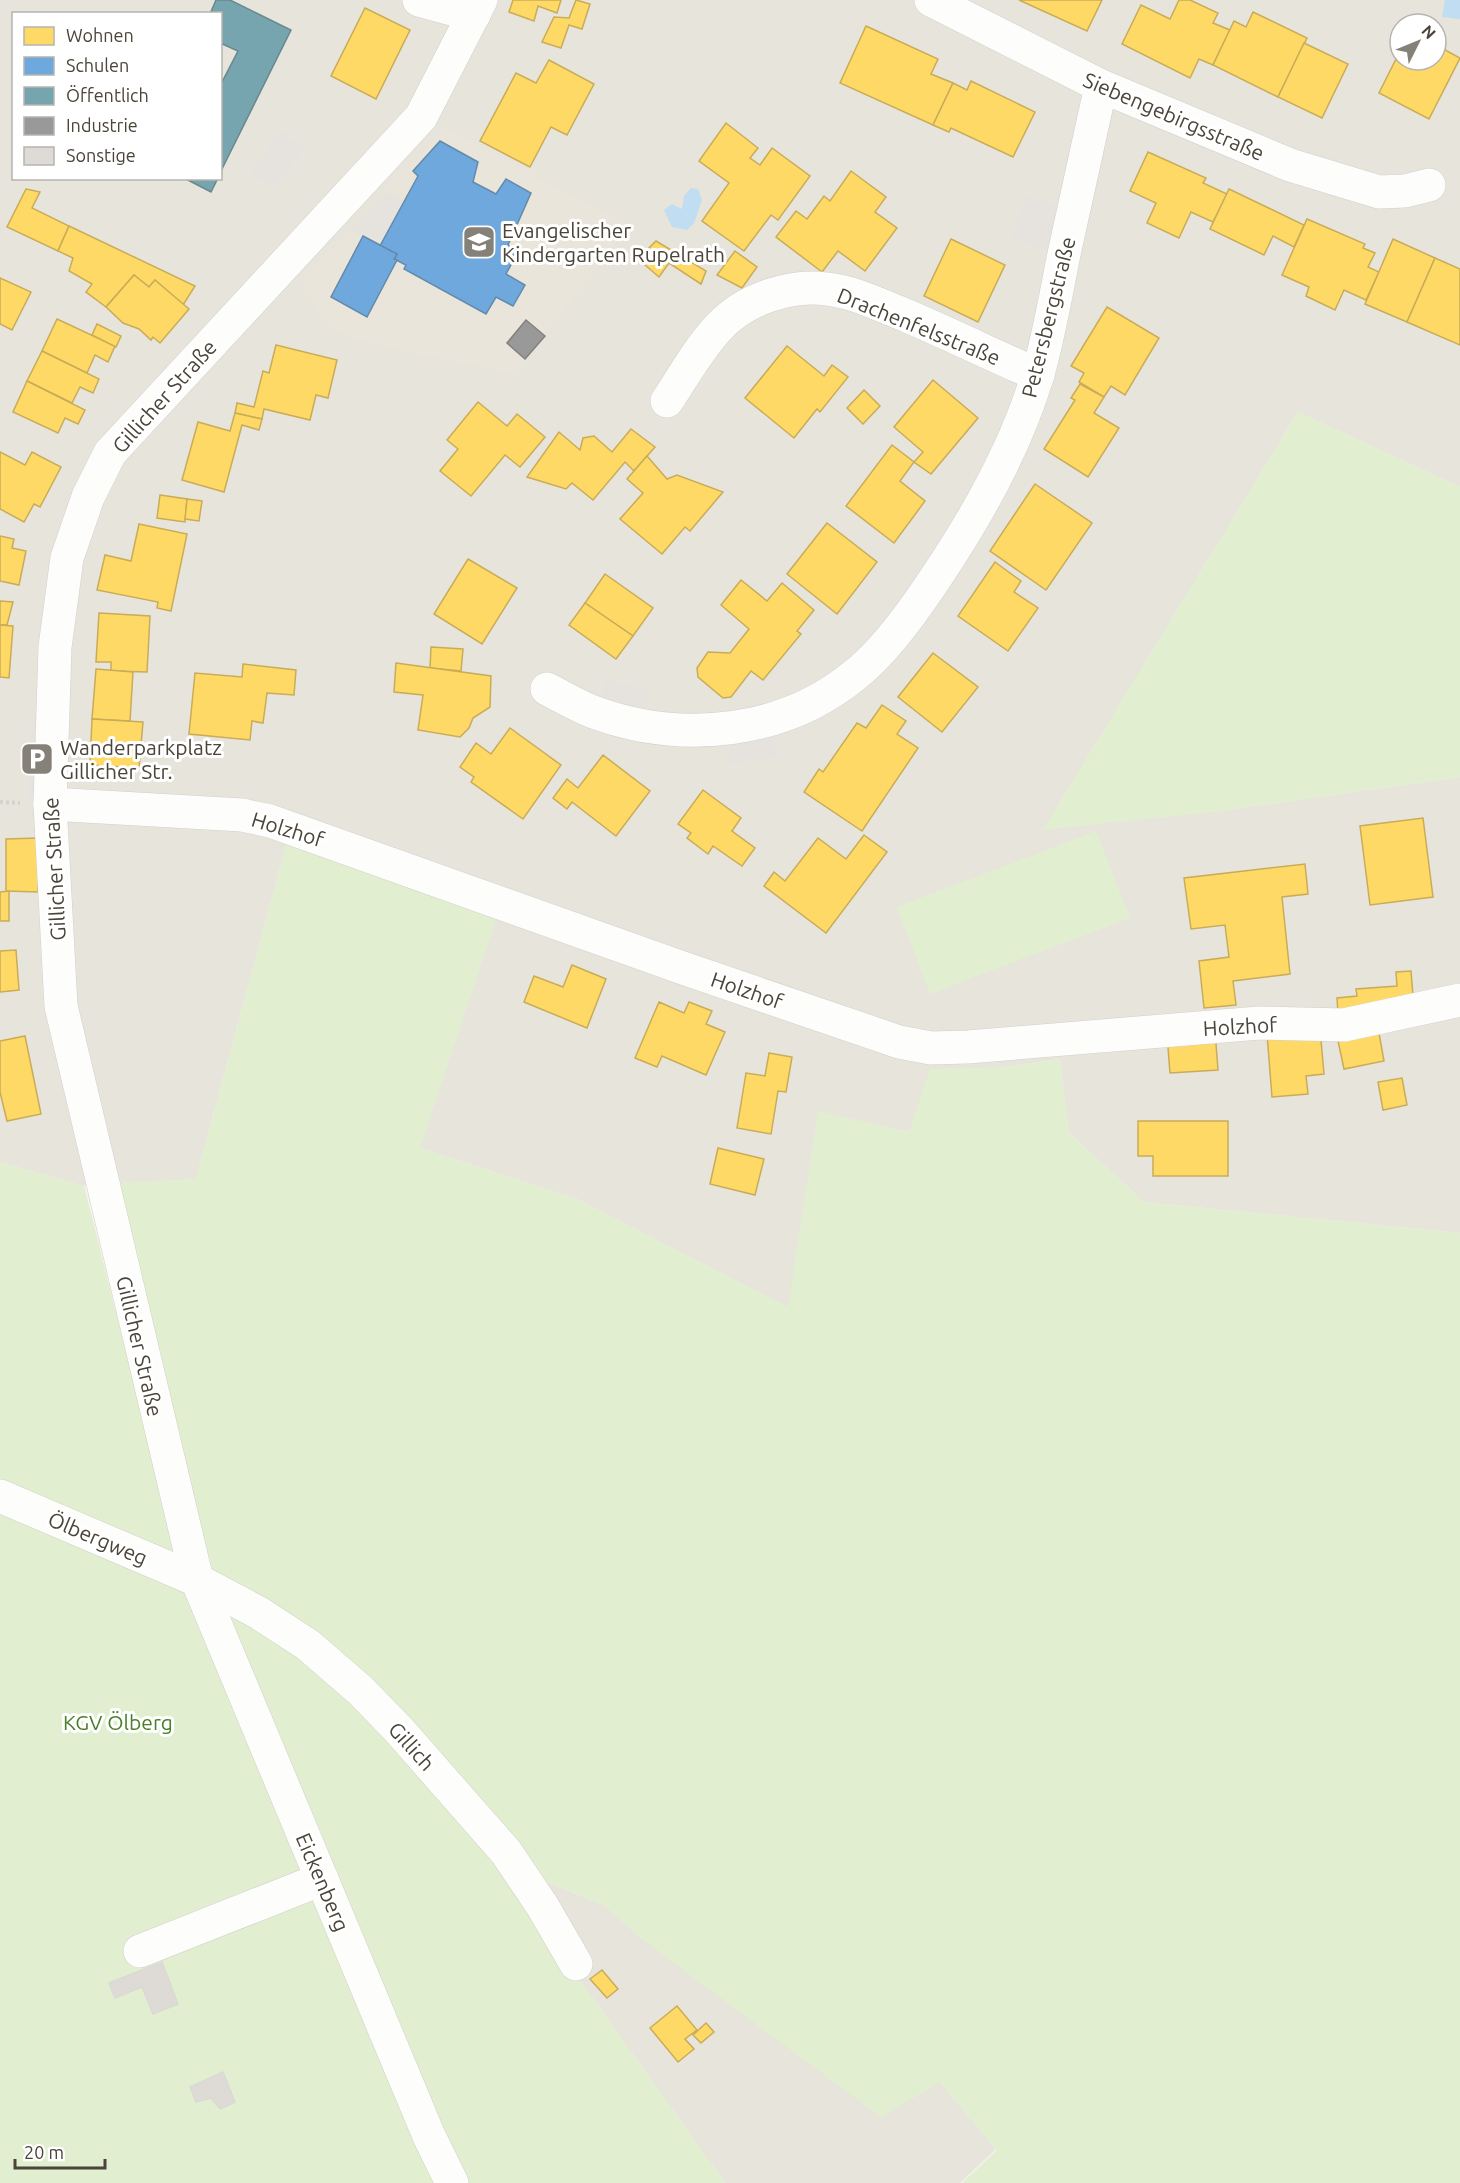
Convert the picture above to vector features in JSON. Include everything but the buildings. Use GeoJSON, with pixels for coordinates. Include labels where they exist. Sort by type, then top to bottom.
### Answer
{"type":"FeatureCollection","features":[{"type":"Feature","properties":{"kind":"street"},"geometry":{"type":"LineString","coordinates":[[419,0],[478,7]]}},
{"type":"Feature","properties":{"kind":"street","name":"Siebengebirgsstraße"},"geometry":{"type":"LineString","coordinates":[[931,0],[1101,86],[1290,165],[1379,192],[1405,191],[1429,186]]}},
{"type":"Feature","properties":{"kind":"street","name":"Gillicher Straße"},"geometry":{"type":"LineString","coordinates":[[197,1580],[61,1006],[50,804],[55,647],[67,558],[88,497],[110,453],[421,117],[478,7]]}},
{"type":"Feature","properties":{"kind":"street","name":"Petersbergstraße"},"geometry":{"type":"LineString","coordinates":[[548,689],[596,713],[681,731],[724,730],[773,719],[801,709],[829,694],[858,673],[917,607],[973,520],[1007,456],[1038,375],[1101,86]]}},
{"type":"Feature","properties":{"kind":"street","name":"Drachenfelsstraße"},"geometry":{"type":"LineString","coordinates":[[667,401],[703,347],[735,313],[775,293],[798,289],[827,289],[853,295],[934,327],[1038,375]]}},
{"type":"Feature","properties":{"kind":"street","name":"Holzhof"},"geometry":{"type":"LineString","coordinates":[[50,804],[242,815],[270,821],[866,1031],[899,1042],[931,1048],[968,1047],[1259,1023],[1344,1025],[1460,1000]]}},
{"type":"Feature","properties":{"kind":"street","name":"Ölbergweg"},"geometry":{"type":"LineString","coordinates":[[0,1496],[197,1580]]}},
{"type":"Feature","properties":{"kind":"street","name":"Eickenberg"},"geometry":{"type":"LineString","coordinates":[[197,1580],[429,2136],[452,2183]]}},
{"type":"Feature","properties":{"kind":"street","name":"Gillich"},"geometry":{"type":"LineString","coordinates":[[197,1580],[259,1613],[308,1645],[360,1690],[398,1729],[506,1852],[543,1907],[576,1964]]}},
{"type":"Feature","properties":{"kind":"street"},"geometry":{"type":"LineString","coordinates":[[140,1951],[322,1879]]}},
{"type":"Feature","properties":{"kind":"shaded area"},"geometry":{"type":"Polygon","coordinates":[[[0,0],[1460,0],[1460,487],[1298,412],[1044,829],[1228,810],[1460,777],[1460,1233],[1144,1202],[1069,1133],[1060,1059],[1003,1067],[909,1132],[818,1112],[789,1308],[577,1199],[420,1148],[288,838],[196,1179],[84,1186],[0,1162],[0,0]]]}},
{"type":"Feature","properties":{"kind":"shaded area","name":"Evangelischer Kindergarten Rupelrath"},"geometry":{"type":"Polygon","coordinates":[[[444,128],[630,225],[514,374],[355,340],[326,323],[305,292],[305,280],[444,128]]]}},
{"type":"Feature","properties":{"kind":"shaded area"},"geometry":{"type":"Polygon","coordinates":[[[281,131],[305,149],[274,189],[250,172],[281,131]]]}},
{"type":"Feature","properties":{"kind":"shaded area"},"geometry":{"type":"Polygon","coordinates":[[[386,192],[405,201],[380,246],[351,231],[386,192]]]}},
{"type":"Feature","properties":{"kind":"shaded area"},"geometry":{"type":"Polygon","coordinates":[[[1025,195],[1074,211],[1064,254],[1012,240],[1025,195]]]}},
{"type":"Feature","properties":{"kind":"shaded area"},"geometry":{"type":"Polygon","coordinates":[[[606,679],[650,691],[640,724],[596,713],[606,679]]]}},
{"type":"Feature","properties":{"kind":"shaded area"},"geometry":{"type":"Polygon","coordinates":[[[773,719],[778,757],[729,764],[724,730],[773,719]]]}},
{"type":"Feature","properties":{"kind":"shaded area","name":"Wanderparkplatz Gillicher Str."},"geometry":{"type":"Polygon","coordinates":[[[31,720],[47,721],[45,798],[27,798],[31,720]]]}},
{"type":"Feature","properties":{"kind":"shaded area"},"geometry":{"type":"Polygon","coordinates":[[[515,1868],[605,1906],[643,1940],[940,2082],[996,2149],[960,2183],[725,2183],[564,1958],[515,1868]]]}},
{"type":"Feature","properties":{"kind":"green space"},"geometry":{"type":"Polygon","coordinates":[[[1298,412],[1460,487],[1460,777],[1228,810],[1043,830],[1298,412]]]}},
{"type":"Feature","properties":{"kind":"green space"},"geometry":{"type":"Polygon","coordinates":[[[1096,831],[1130,918],[930,994],[897,907],[1096,831]]]}},
{"type":"Feature","properties":{"kind":"green space","name":"KGV Ölberg"},"geometry":{"type":"Polygon","coordinates":[[[288,838],[498,913],[420,1148],[577,1199],[788,1307],[818,1111],[909,1132],[930,1069],[1003,1067],[1060,1059],[1069,1133],[1144,1202],[1460,1233],[1460,2183],[962,2183],[997,2150],[940,2082],[881,2117],[643,1940],[605,1906],[516,1868],[564,1958],[725,2183],[0,2183],[0,1162],[84,1186],[182,1574],[222,1606],[110,1183],[196,1179],[288,838]]]}},
{"type":"Feature","properties":{"kind":"water"},"geometry":{"type":"Polygon","coordinates":[[[1445,0],[1460,0],[1460,19],[1448,18],[1448,12],[1443,12],[1445,0]]]}},
{"type":"Feature","properties":{"kind":"water"},"geometry":{"type":"Polygon","coordinates":[[[691,188],[698,189],[702,200],[694,223],[687,230],[672,227],[664,210],[672,204],[682,209],[684,196],[691,188]]]}},
{"type":"Feature","properties":{"kind":"place","name":"Evangelischer Kindergarten Rupelrath"},"geometry":{"type":"Point","coordinates":[479,242]}},
{"type":"Feature","properties":{"kind":"place","name":"Wanderparkplatz Gillicher Str."},"geometry":{"type":"Point","coordinates":[37,759]}}]}
